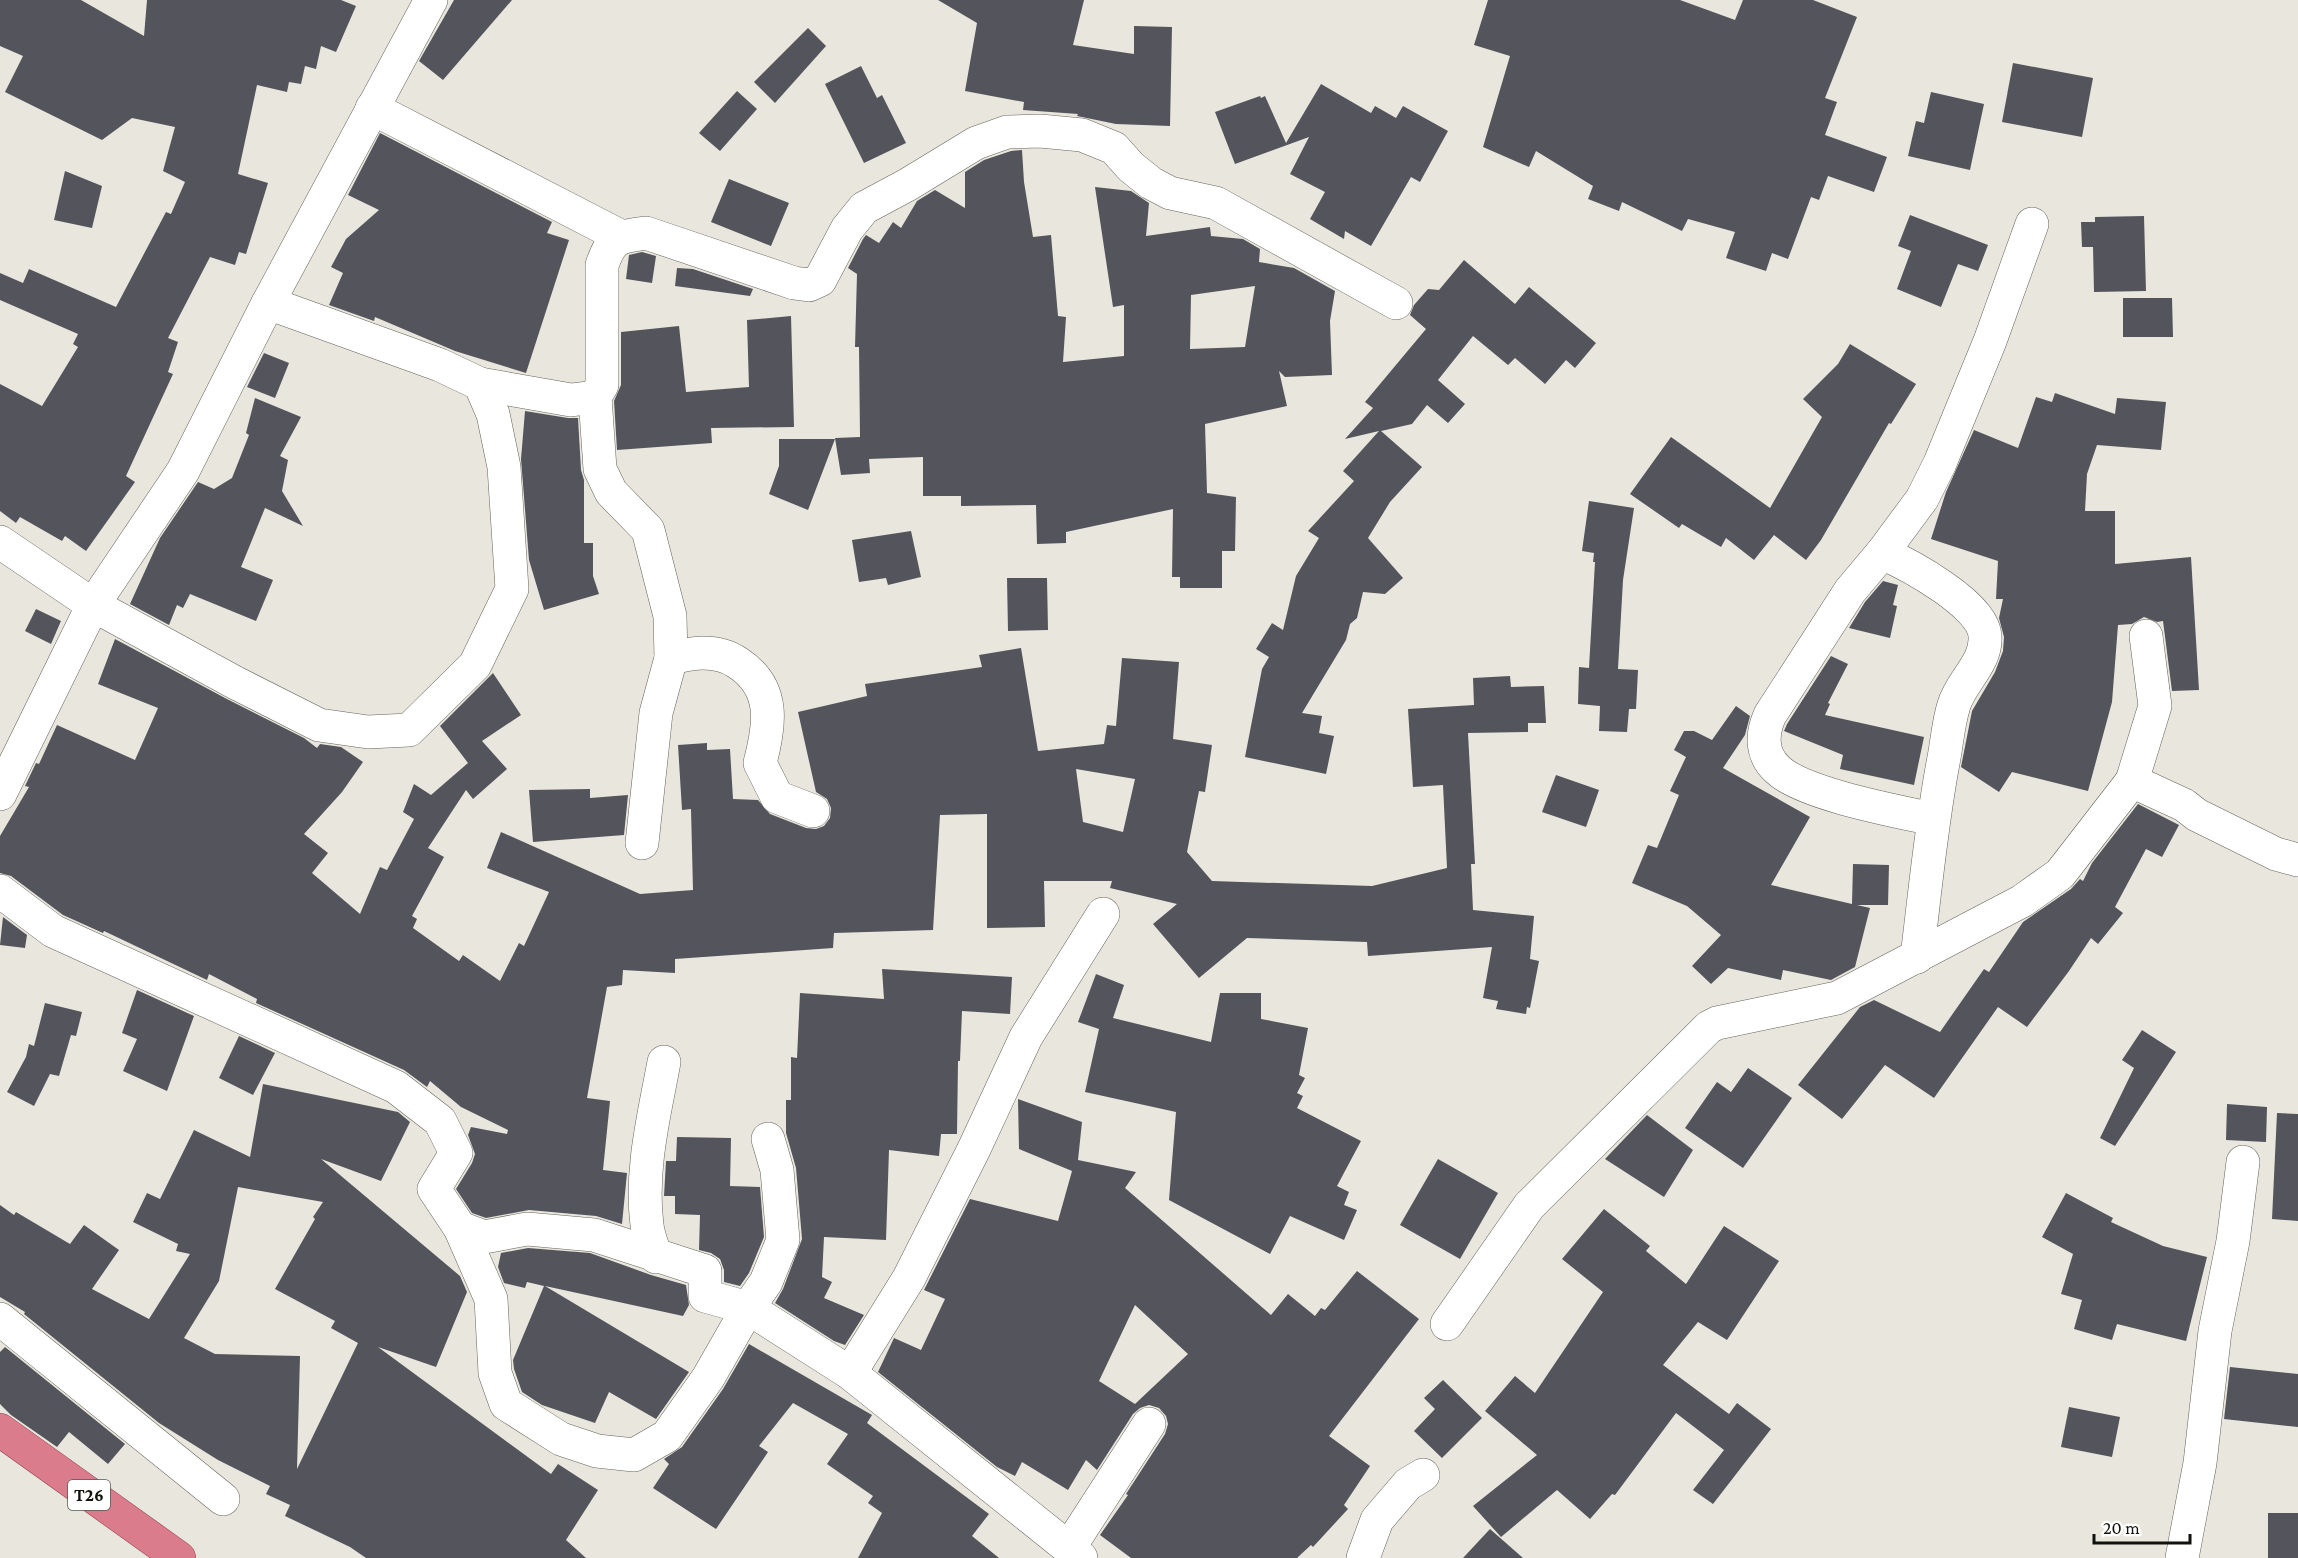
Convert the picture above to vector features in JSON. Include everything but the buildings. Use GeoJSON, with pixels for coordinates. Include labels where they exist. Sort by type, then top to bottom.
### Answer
{"type":"FeatureCollection","features":[{"type":"Feature","properties":{"kind":"highway","name":"T26"},"geometry":{"type":"LineString","coordinates":[[0,1430],[179,1558]]}},
{"type":"Feature","properties":{"kind":"street"},"geometry":{"type":"LineString","coordinates":[[0,794],[93,605],[183,471],[268,303],[431,0]]}},
{"type":"Feature","properties":{"kind":"street"},"geometry":{"type":"LineString","coordinates":[[372,108],[622,237]]}},
{"type":"Feature","properties":{"kind":"street"},"geometry":{"type":"LineString","coordinates":[[642,843],[656,713],[671,658],[669,615],[648,530],[611,492],[600,468],[596,397],[602,385],[602,265],[609,247],[622,237],[646,233],[794,283],[809,285],[820,280],[847,229],[864,207],[907,185],[976,142],[1007,132],[1050,132],[1082,135],[1114,148],[1131,167],[1151,183],[1170,193],[1216,203],[1396,303]]}},
{"type":"Feature","properties":{"kind":"street"},"geometry":{"type":"LineString","coordinates":[[1933,819],[1849,799],[1792,781],[1777,770],[1766,754],[1763,740],[1764,727],[1850,591],[1922,499],[1940,463],[1990,341],[2032,224]]}},
{"type":"Feature","properties":{"kind":"street"},"geometry":{"type":"LineString","coordinates":[[268,303],[440,365],[480,384],[571,400],[596,397]]}},
{"type":"Feature","properties":{"kind":"street"},"geometry":{"type":"LineString","coordinates":[[0,542],[93,605],[234,682],[319,725],[368,732],[409,730],[475,664],[512,589],[504,467],[493,414],[480,384]]}},
{"type":"Feature","properties":{"kind":"street"},"geometry":{"type":"LineString","coordinates":[[1882,553],[1907,563],[1975,612],[1986,636],[1982,657],[1954,703],[1933,819],[1917,957]]}},
{"type":"Feature","properties":{"kind":"street"},"geometry":{"type":"LineString","coordinates":[[1447,1324],[1529,1206],[1709,1027],[1717,1023],[1838,998],[2022,901],[2060,874],[2132,781],[2155,705],[2146,636]]}},
{"type":"Feature","properties":{"kind":"street"},"geometry":{"type":"LineString","coordinates":[[671,658],[703,653],[728,656],[747,669],[764,690],[767,709],[767,737],[759,763],[777,797],[813,811]]}},
{"type":"Feature","properties":{"kind":"street"},"geometry":{"type":"LineString","coordinates":[[2132,781],[2184,805],[2198,815],[2276,854],[2298,860]]}},
{"type":"Feature","properties":{"kind":"street"},"geometry":{"type":"LineString","coordinates":[[0,891],[53,931],[396,1087],[440,1121],[456,1153],[434,1189],[460,1228],[490,1299],[495,1373],[506,1404],[561,1439],[597,1451],[634,1455],[667,1436],[708,1378],[748,1308],[766,1282],[783,1240],[777,1170],[768,1138]]}},
{"type":"Feature","properties":{"kind":"street"},"geometry":{"type":"LineString","coordinates":[[850,1373],[909,1278],[974,1149],[1026,1037],[1103,914]]}},
{"type":"Feature","properties":{"kind":"street"},"geometry":{"type":"LineString","coordinates":[[656,1257],[647,1227],[645,1185],[647,1154],[664,1062]]}},
{"type":"Feature","properties":{"kind":"street"},"geometry":{"type":"LineString","coordinates":[[2182,1558],[2200,1463],[2211,1354],[2233,1241],[2243,1162]]}},
{"type":"Feature","properties":{"kind":"street"},"geometry":{"type":"LineString","coordinates":[[460,1228],[484,1237],[527,1228],[594,1235],[705,1271],[705,1296],[748,1308],[850,1373],[1075,1553],[1149,1424]]}},
{"type":"Feature","properties":{"kind":"street"},"geometry":{"type":"LineString","coordinates":[[0,1319],[223,1499]]}},
{"type":"Feature","properties":{"kind":"street"},"geometry":{"type":"LineString","coordinates":[[1363,1558],[1377,1520],[1408,1484],[1423,1475]]}}]}
